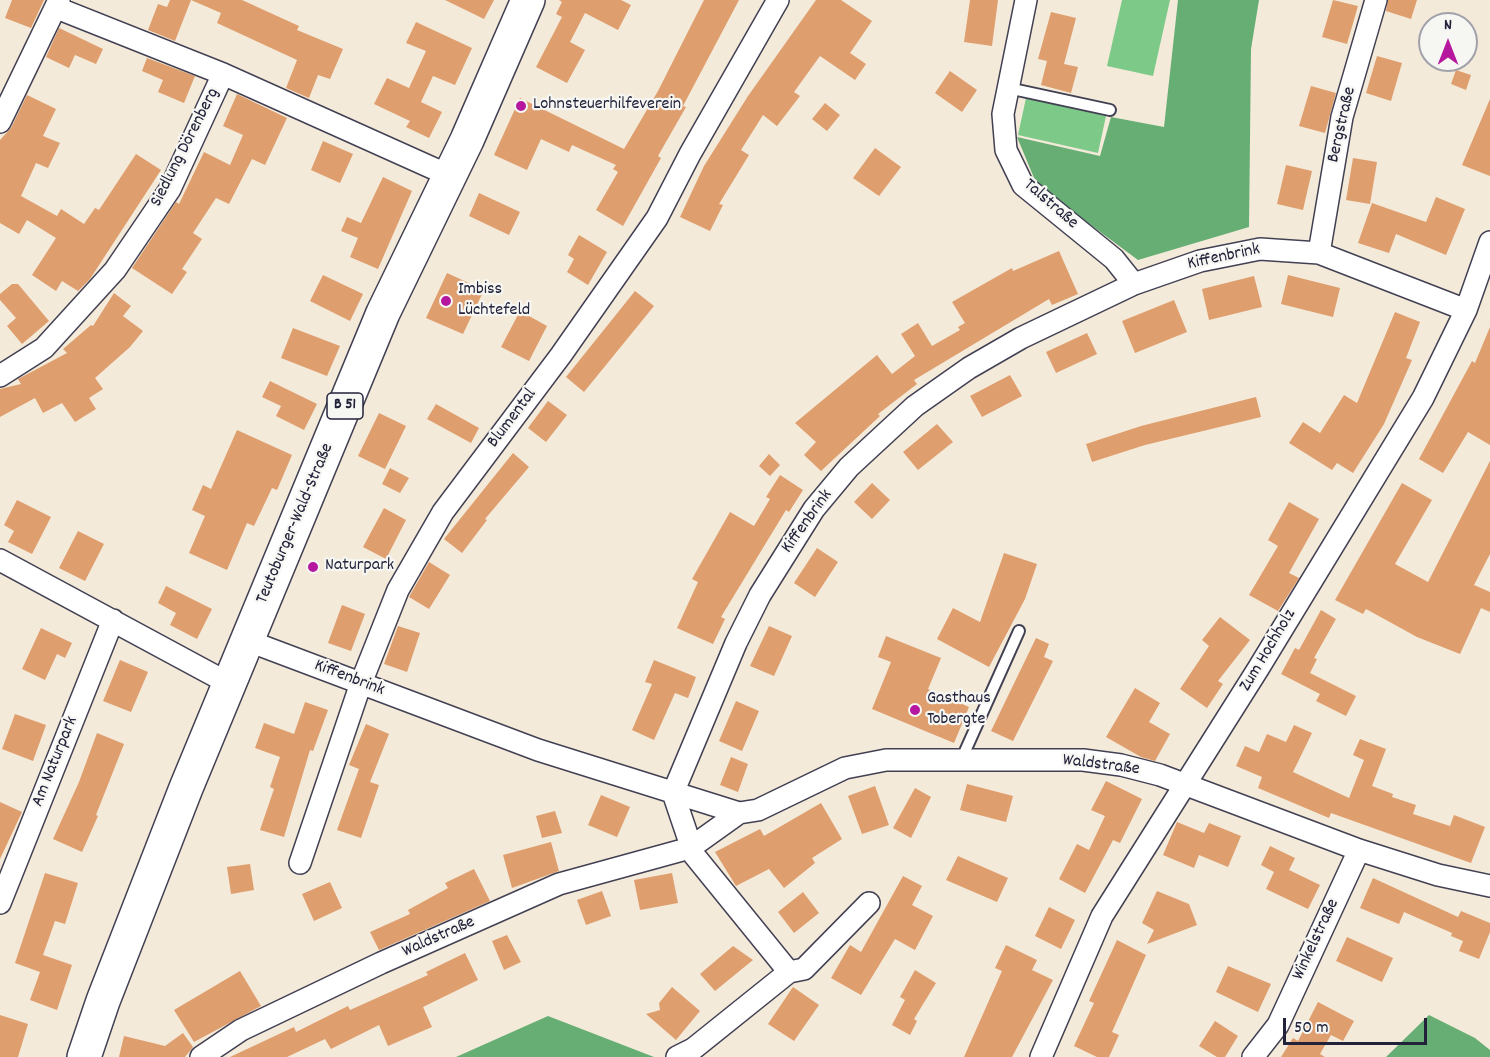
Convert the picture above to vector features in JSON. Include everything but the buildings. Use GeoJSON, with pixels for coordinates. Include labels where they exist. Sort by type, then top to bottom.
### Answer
{"type":"FeatureCollection","features":[{"type":"Feature","properties":{"kind":"main road","name":"Teutoburger-Wald-Straße"},"geometry":{"type":"LineString","coordinates":[[84,1057],[107,990],[228,684],[283,558],[383,313],[448,175],[467,140],[528,0]]}},
{"type":"Feature","properties":{"kind":"street","name":"Blumental"},"geometry":{"type":"LineString","coordinates":[[300,863],[362,684],[399,590],[443,512],[561,355],[657,218],[690,154],[778,0]]}},
{"type":"Feature","properties":{"kind":"street","name":"Talstraße"},"geometry":{"type":"LineString","coordinates":[[1026,0],[1003,114],[1006,150],[1023,185],[1113,259],[1134,285]]}},
{"type":"Feature","properties":{"kind":"street","name":"Bergstraße"},"geometry":{"type":"LineString","coordinates":[[1318,253],[1342,117],[1376,0]]}},
{"type":"Feature","properties":{"kind":"street","name":"Siedlung Dörenberg"},"geometry":{"type":"LineString","coordinates":[[0,122],[58,4],[223,74],[448,175]]}},
{"type":"Feature","properties":{"kind":"street","name":"Siedlung Dörenberg"},"geometry":{"type":"LineString","coordinates":[[0,376],[45,348],[115,270],[170,189],[223,74]]}},
{"type":"Feature","properties":{"kind":"street","name":"Zum Hochholz"},"geometry":{"type":"LineString","coordinates":[[1041,1057],[1102,916],[1186,785],[1423,398],[1479,286],[1490,242]]}},
{"type":"Feature","properties":{"kind":"street","name":"Kiffenbrink"},"geometry":{"type":"LineString","coordinates":[[246,640],[538,750],[673,793],[735,644],[760,595],[814,509],[849,468],[915,406],[969,368],[1021,338],[1134,285],[1200,261],[1260,249],[1318,253],[1466,310]]}},
{"type":"Feature","properties":{"kind":"street"},"geometry":{"type":"LineString","coordinates":[[0,560],[228,684]]}},
{"type":"Feature","properties":{"kind":"street","name":"Am Naturpark"},"geometry":{"type":"LineString","coordinates":[[0,903],[113,620]]}},
{"type":"Feature","properties":{"kind":"street","name":"Waldstraße"},"geometry":{"type":"LineString","coordinates":[[201,1057],[242,1030],[559,884],[690,848],[740,813],[758,810],[845,768],[886,760],[962,758],[1083,760],[1121,765],[1186,785],[1359,850],[1438,875],[1490,886]]}},
{"type":"Feature","properties":{"kind":"street"},"geometry":{"type":"LineString","coordinates":[[673,793],[740,813]]}},
{"type":"Feature","properties":{"kind":"street"},"geometry":{"type":"LineString","coordinates":[[673,793],[690,848],[789,972]]}},
{"type":"Feature","properties":{"kind":"street","name":"Winkelstraße"},"geometry":{"type":"LineString","coordinates":[[1253,1057],[1278,1025],[1359,850]]}},
{"type":"Feature","properties":{"kind":"street"},"geometry":{"type":"LineString","coordinates":[[677,1057],[693,1048],[789,972],[804,969],[869,903]]}},
{"type":"Feature","properties":{"kind":"lane"},"geometry":{"type":"LineString","coordinates":[[1008,88],[1110,110]]}},
{"type":"Feature","properties":{"kind":"lane"},"geometry":{"type":"LineString","coordinates":[[962,758],[1019,631]]}},
{"type":"Feature","properties":{"kind":"green space"},"geometry":{"type":"Polygon","coordinates":[[[1122,0],[1170,0],[1153,76],[1107,66],[1122,0]]]}},
{"type":"Feature","properties":{"kind":"green space"},"geometry":{"type":"Polygon","coordinates":[[[1178,0],[1259,0],[1251,49],[1249,227],[1138,260],[1037,185],[1017,137],[1100,156],[1111,117],[1164,127],[1178,0]]]}},
{"type":"Feature","properties":{"kind":"green space"},"geometry":{"type":"Polygon","coordinates":[[[1026,98],[1106,116],[1098,153],[1018,135],[1026,98]]]}},
{"type":"Feature","properties":{"kind":"green space"},"geometry":{"type":"Polygon","coordinates":[[[1429,1015],[1475,1038],[1490,1050],[1490,1057],[1386,1057],[1429,1015]]]}},
{"type":"Feature","properties":{"kind":"green space"},"geometry":{"type":"Polygon","coordinates":[[[548,1016],[654,1057],[456,1057],[548,1016]]]}},
{"type":"Feature","properties":{"kind":"place","name":"Lohnsteuerhilfeverein"},"geometry":{"type":"Point","coordinates":[521,106]}},
{"type":"Feature","properties":{"kind":"place","name":"Imbiss Lüchtefeld"},"geometry":{"type":"Point","coordinates":[446,301]}},
{"type":"Feature","properties":{"kind":"place","name":"Naturpark"},"geometry":{"type":"Point","coordinates":[313,567]}},
{"type":"Feature","properties":{"kind":"place","name":"Gasthaus Tobergte"},"geometry":{"type":"Point","coordinates":[915,710]}}]}
